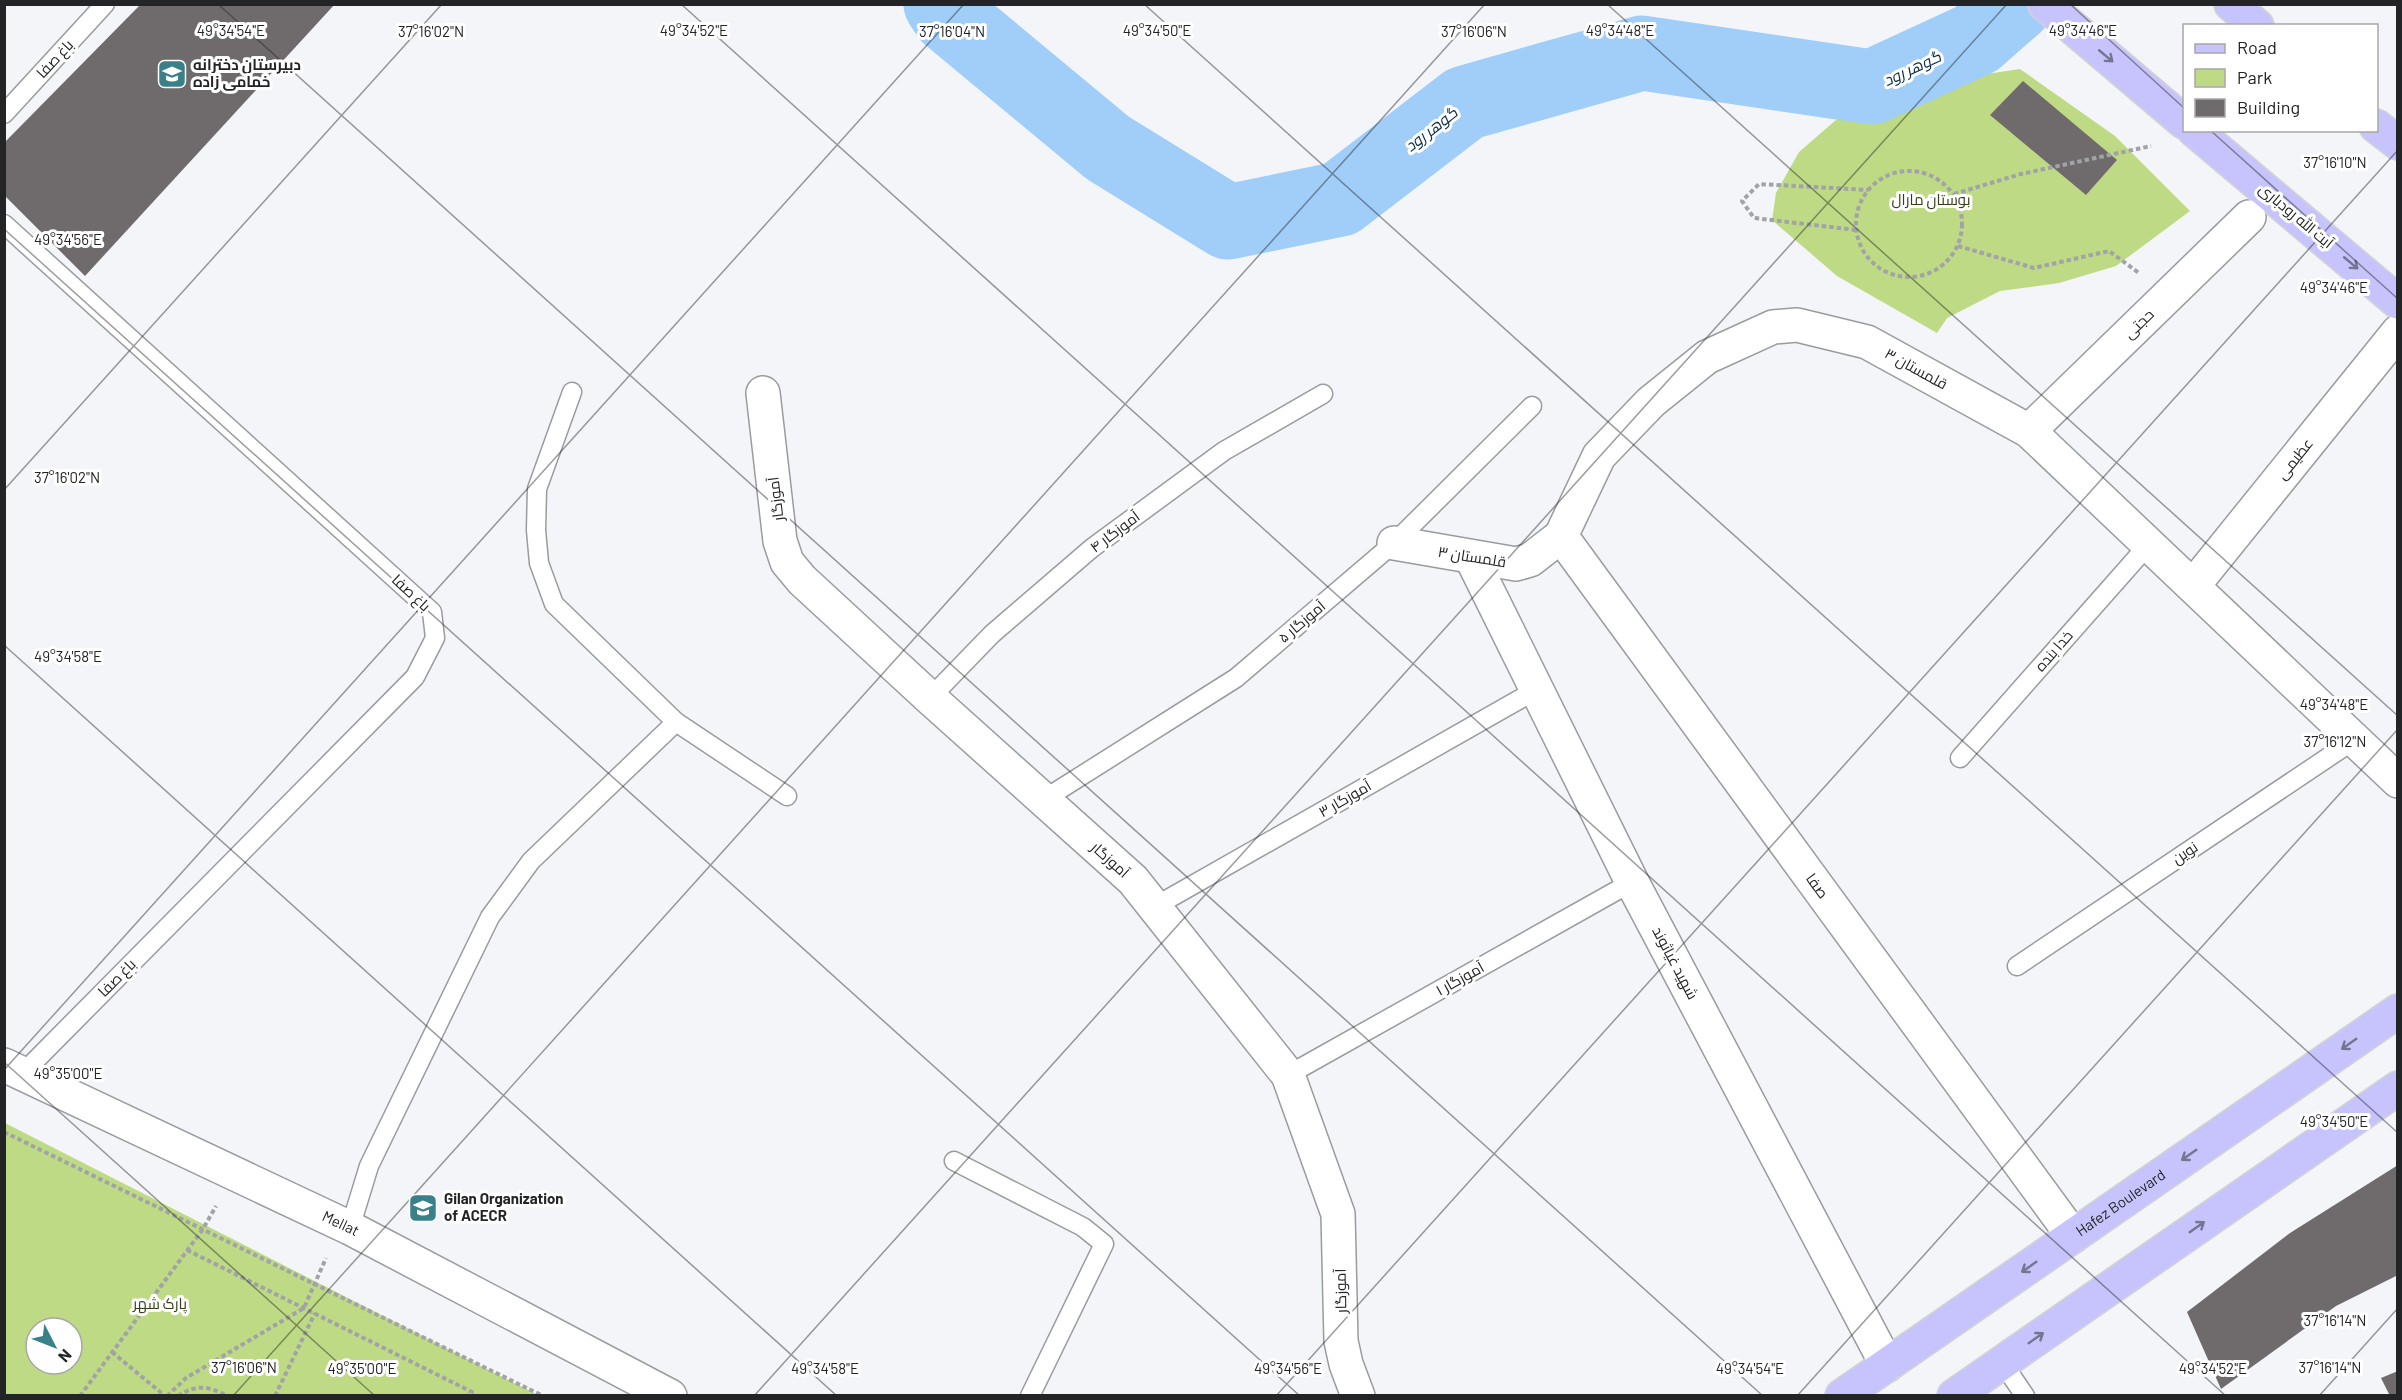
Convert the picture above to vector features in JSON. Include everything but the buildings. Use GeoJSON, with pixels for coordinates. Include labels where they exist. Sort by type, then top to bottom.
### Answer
{"type":"FeatureCollection","features":[{"type":"Feature","properties":{"kind":"main road"},"geometry":{"type":"LineString","coordinates":[[2045,4],[2183,121]]}},
{"type":"Feature","properties":{"kind":"main road"},"geometry":{"type":"LineString","coordinates":[[2232,4],[2255,24]]}},
{"type":"Feature","properties":{"kind":"main road"},"geometry":{"type":"LineString","coordinates":[[2378,128],[2397,143]]}},
{"type":"Feature","properties":{"kind":"main road","name":"آیت الله رودباری"},"geometry":{"type":"LineString","coordinates":[[2202,137],[2397,302]]}},
{"type":"Feature","properties":{"kind":"main road","name":"Hafez Boulevard"},"geometry":{"type":"LineString","coordinates":[[1842,1395],[2397,1011]]}},
{"type":"Feature","properties":{"kind":"main road"},"geometry":{"type":"LineString","coordinates":[[1954,1395],[2397,1088]]}},
{"type":"Feature","properties":{"kind":"street","name":"حجتی"},"geometry":{"type":"LineString","coordinates":[[2029,430],[2249,218]]}},
{"type":"Feature","properties":{"kind":"street","name":"قلمستان ۳"},"geometry":{"type":"LineString","coordinates":[[1394,543],[1516,564],[1530,560],[1561,536],[1599,456],[1651,402],[1707,357],[1773,327],[1797,325],[1868,342],[2029,430],[2397,782]]}},
{"type":"Feature","properties":{"kind":"street","name":"عظیمی"},"geometry":{"type":"LineString","coordinates":[[2193,586],[2397,332]]}},
{"type":"Feature","properties":{"kind":"street","name":"آموزگار"},"geometry":{"type":"LineString","coordinates":[[764,393],[780,541],[788,562],[802,580],[930,698],[1133,880],[1288,1076],[1338,1214],[1341,1341],[1346,1364],[1358,1395]]}},
{"type":"Feature","properties":{"kind":"street","name":"صفا"},"geometry":{"type":"LineString","coordinates":[[1561,536],[2073,1236]]}},
{"type":"Feature","properties":{"kind":"street","name":"شهید غیاثوند"},"geometry":{"type":"LineString","coordinates":[[1471,557],[1632,882],[1887,1365]]}},
{"type":"Feature","properties":{"kind":"street","name":"Mellat"},"geometry":{"type":"LineString","coordinates":[[13,1069],[345,1226],[670,1395]]}},
{"type":"Feature","properties":{"kind":"lane","name":"باغ صفا"},"geometry":{"type":"LineString","coordinates":[[4,114],[105,4]]}},
{"type":"Feature","properties":{"kind":"lane","name":"باغ صفا"},"geometry":{"type":"LineString","coordinates":[[4,224],[432,612],[435,638],[415,677],[13,1069]]}},
{"type":"Feature","properties":{"kind":"lane"},"geometry":{"type":"LineString","coordinates":[[572,392],[537,489],[536,530],[539,563],[554,604],[676,722],[787,796]]}},
{"type":"Feature","properties":{"kind":"lane","name":"آموزگار ۴"},"geometry":{"type":"LineString","coordinates":[[930,698],[992,634],[1092,548],[1224,451],[1323,394]]}},
{"type":"Feature","properties":{"kind":"lane","name":"آموزگار ۵"},"geometry":{"type":"LineString","coordinates":[[1043,800],[1236,678],[1394,543],[1532,406]]}},
{"type":"Feature","properties":{"kind":"lane","name":"خدا بنده"},"geometry":{"type":"LineString","coordinates":[[1960,758],[2149,544]]}},
{"type":"Feature","properties":{"kind":"lane","name":"آموزگار ۳"},"geometry":{"type":"LineString","coordinates":[[1154,907],[1536,690]]}},
{"type":"Feature","properties":{"kind":"lane"},"geometry":{"type":"LineString","coordinates":[[345,1226],[369,1166],[490,917],[531,861],[676,722]]}},
{"type":"Feature","properties":{"kind":"lane","name":"نوین"},"geometry":{"type":"LineString","coordinates":[[2017,966],[2354,740]]}},
{"type":"Feature","properties":{"kind":"lane","name":"آموزگار ۱"},"geometry":{"type":"LineString","coordinates":[[1288,1076],[1632,882]]}},
{"type":"Feature","properties":{"kind":"lane"},"geometry":{"type":"LineString","coordinates":[[954,1161],[1083,1227],[1104,1244],[1030,1395]]}},
{"type":"Feature","properties":{"kind":"lane"},"geometry":{"type":"LineString","coordinates":[[2002,1362],[2025,1395]]}},
{"type":"Feature","properties":{"kind":"path"},"geometry":{"type":"LineString","coordinates":[[1954,194],[2021,174],[2155,145]]}},
{"type":"Feature","properties":{"kind":"path"},"geometry":{"type":"LineString","coordinates":[[1912,170],[1936,177],[1954,194],[1963,219],[1958,246],[1941,267],[1915,277],[1888,273],[1867,256],[1856,230],[1858,208],[1868,190],[1887,174],[1912,170]]}},
{"type":"Feature","properties":{"kind":"path"},"geometry":{"type":"LineString","coordinates":[[1856,230],[1754,218],[1742,201],[1759,184],[1868,190]]}},
{"type":"Feature","properties":{"kind":"path"},"geometry":{"type":"LineString","coordinates":[[1958,246],[2034,268],[2109,251],[2168,295]]}},
{"type":"Feature","properties":{"kind":"path"},"geometry":{"type":"LineString","coordinates":[[4,1132],[543,1395]]}},
{"type":"Feature","properties":{"kind":"path"},"geometry":{"type":"LineString","coordinates":[[80,1395],[203,1229],[233,1173]]}},
{"type":"Feature","properties":{"kind":"path"},"geometry":{"type":"LineString","coordinates":[[112,1352],[166,1395],[186,1378],[304,1308],[345,1226]]}},
{"type":"Feature","properties":{"kind":"path"},"geometry":{"type":"LineString","coordinates":[[187,1250],[472,1392],[467,1395]]}},
{"type":"Feature","properties":{"kind":"path"},"geometry":{"type":"LineString","coordinates":[[275,1395],[315,1314]]}},
{"type":"Feature","properties":{"kind":"path"},"geometry":{"type":"LineString","coordinates":[[178,1395],[189,1388],[210,1387],[227,1395]]}},
{"type":"Feature","properties":{"kind":"green space","name":"بوستان مارال"},"geometry":{"type":"Polygon","coordinates":[[[2020,69],[2115,136],[2190,211],[2116,266],[2059,283],[2000,291],[1947,318],[1937,333],[1837,276],[1772,220],[1776,193],[1799,152],[1859,100],[1953,79],[2020,69]]]}},
{"type":"Feature","properties":{"kind":"green space","name":"پارک شهر"},"geometry":{"type":"Polygon","coordinates":[[[4,1123],[5,1123],[538,1395],[5,1395],[4,1123]]]}},
{"type":"Feature","properties":{"kind":"waterway","name":"گوهر رود"},"geometry":{"type":"LineString","coordinates":[[941,4],[949,16],[1108,148],[1228,222],[1340,199],[1465,103],[1642,53],[1872,87],[1976,39],[2016,4]]}},
{"type":"Feature","properties":{"kind":"place","name":"دبیرستان دخترانه خمامی زاده"},"geometry":{"type":"Point","coordinates":[172,74]}},
{"type":"Feature","properties":{"kind":"place","name":"Gilan Organization of ACECR"},"geometry":{"type":"Point","coordinates":[423,1208]}}]}
